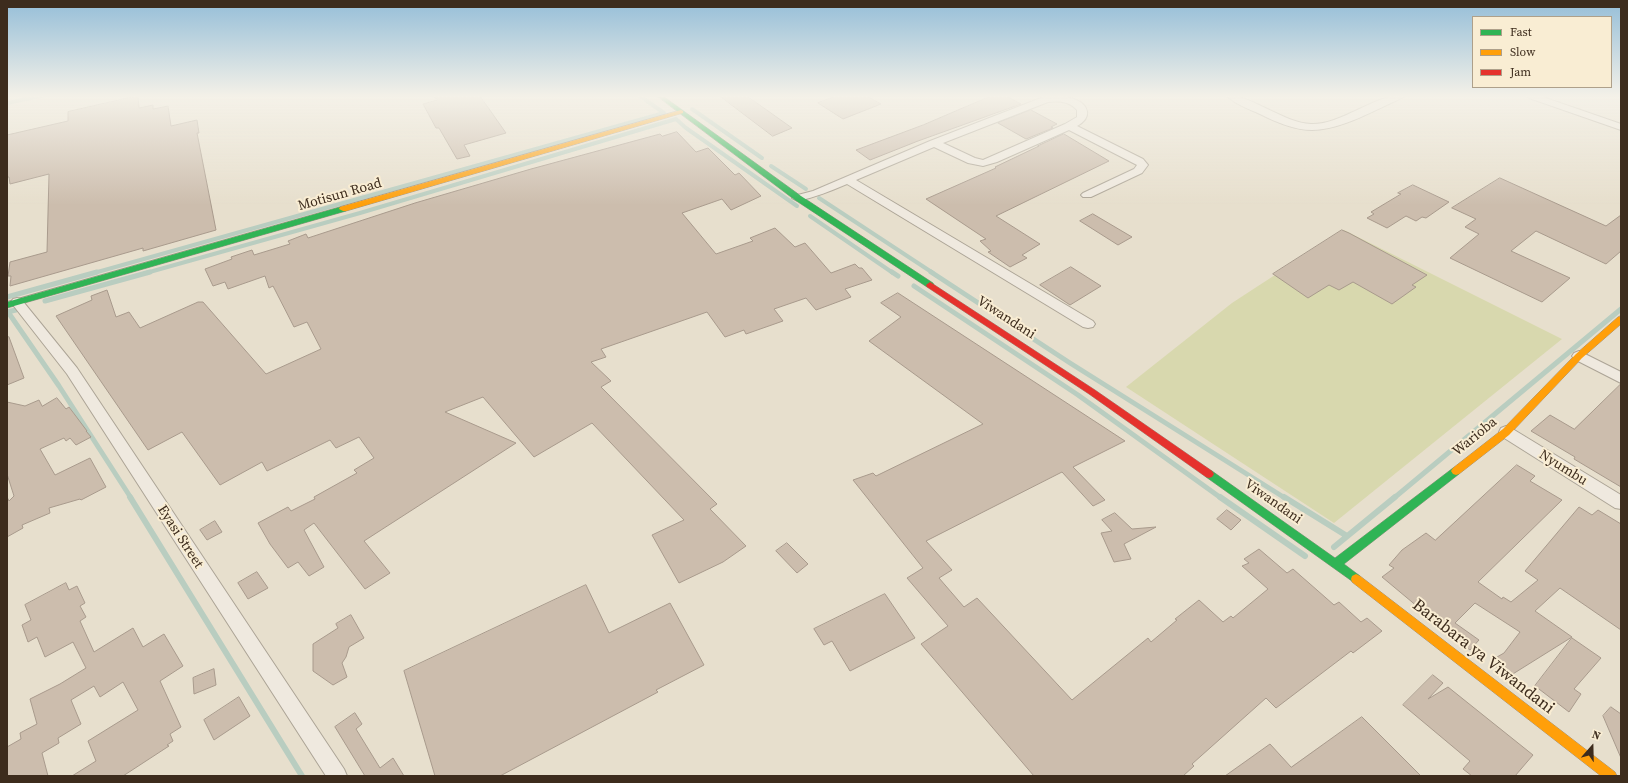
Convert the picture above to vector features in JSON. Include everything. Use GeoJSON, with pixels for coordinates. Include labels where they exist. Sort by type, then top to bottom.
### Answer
{"type":"FeatureCollection","features":[{"type":"Feature","properties":{"kind":"street","name":"Motisun Road"},"geometry":{"type":"LineString","coordinates":[[12,303],[609,133]]}},
{"type":"Feature","properties":{"kind":"street","name":"Viwandani"},"geometry":{"type":"LineString","coordinates":[[709,133],[798,198],[1092,392],[1336,564]]}},
{"type":"Feature","properties":{"kind":"street"},"geometry":{"type":"LineString","coordinates":[[798,198],[817,193],[847,179],[961,133]]}},
{"type":"Feature","properties":{"kind":"street"},"geometry":{"type":"LineString","coordinates":[[934,143],[972,161],[983,162],[993,160],[1054,133]]}},
{"type":"Feature","properties":{"kind":"street"},"geometry":{"type":"LineString","coordinates":[[1082,133],[1139,161],[1143,165],[1138,170],[1087,195]]}},
{"type":"Feature","properties":{"kind":"street"},"geometry":{"type":"LineString","coordinates":[[847,179],[1088,324]]}},
{"type":"Feature","properties":{"kind":"street","name":"Eyasi Street"},"geometry":{"type":"LineString","coordinates":[[12,303],[72,371],[337,776]]}},
{"type":"Feature","properties":{"kind":"street","name":"Warioba"},"geometry":{"type":"LineString","coordinates":[[1336,564],[1506,432],[1579,356],[1621,319]]}},
{"type":"Feature","properties":{"kind":"street"},"geometry":{"type":"LineString","coordinates":[[1579,356],[1621,378]]}},
{"type":"Feature","properties":{"kind":"street","name":"Nyumbu"},"geometry":{"type":"LineString","coordinates":[[1506,432],[1621,503]]}},
{"type":"Feature","properties":{"kind":"street","name":"Barabara ya Viwandani"},"geometry":{"type":"LineString","coordinates":[[1336,564],[1612,776]]}},
{"type":"Feature","properties":{"kind":"green space"},"geometry":{"type":"Polygon","coordinates":[[[1344,230],[1562,339],[1334,523],[1126,387],[1232,303],[1344,230]]]}},
{"type":"Feature","properties":{"kind":"building"},"geometry":{"type":"Polygon","coordinates":[[[18,133],[199,133],[197,133],[216,230],[143,251],[143,248],[10,286],[11,276],[8,276],[10,262],[47,252],[49,174],[10,184],[9,177],[7,177],[7,135],[18,133]]]}},
{"type":"Feature","properties":{"kind":"building"},"geometry":{"type":"Polygon","coordinates":[[[442,133],[506,133],[464,145],[470,156],[457,159],[442,133]]]}},
{"type":"Feature","properties":{"kind":"building"},"geometry":{"type":"Polygon","coordinates":[[[678,133],[696,152],[708,148],[735,175],[739,173],[761,196],[731,210],[722,199],[682,213],[716,254],[753,241],[750,238],[775,228],[795,247],[805,243],[831,273],[855,264],[859,268],[862,268],[872,280],[845,289],[851,297],[816,310],[806,298],[774,309],[783,321],[746,334],[744,330],[725,337],[707,312],[601,349],[606,357],[591,362],[611,381],[601,387],[717,504],[710,509],[746,546],[723,562],[679,583],[652,535],[684,520],[592,423],[534,457],[483,397],[445,412],[516,443],[364,541],[390,573],[365,589],[314,523],[304,530],[324,567],[309,576],[298,562],[288,568],[270,544],[258,523],[288,507],[291,511],[315,499],[314,497],[357,473],[354,470],[374,458],[359,437],[336,448],[330,440],[267,471],[262,462],[220,485],[182,432],[148,450],[56,316],[92,300],[91,296],[107,290],[116,317],[129,312],[140,328],[198,302],[203,302],[266,374],[321,349],[307,322],[294,327],[273,286],[269,288],[265,276],[228,289],[225,282],[213,286],[205,269],[232,259],[231,257],[252,250],[254,255],[290,244],[288,241],[306,234],[308,238],[415,203],[531,169],[660,134],[662,136],[678,133]]]}},
{"type":"Feature","properties":{"kind":"building"},"geometry":{"type":"Polygon","coordinates":[[[768,133],[781,133],[773,136],[768,133]]]}},
{"type":"Feature","properties":{"kind":"building"},"geometry":{"type":"Polygon","coordinates":[[[903,133],[942,133],[870,160],[856,150],[903,133]]]}},
{"type":"Feature","properties":{"kind":"building"},"geometry":{"type":"Polygon","coordinates":[[[1015,133],[1042,133],[1026,139],[1015,133]]]}},
{"type":"Feature","properties":{"kind":"building"},"geometry":{"type":"Polygon","coordinates":[[[1064,134],[1109,161],[996,216],[1040,244],[1022,255],[1027,258],[1010,267],[988,252],[991,251],[980,241],[986,239],[926,199],[996,168],[995,167],[1064,134]]]}},
{"type":"Feature","properties":{"kind":"building"},"geometry":{"type":"Polygon","coordinates":[[[1500,178],[1606,226],[1621,215],[1621,251],[1606,264],[1536,231],[1511,251],[1570,278],[1542,302],[1450,258],[1479,234],[1465,227],[1476,219],[1452,208],[1500,178]]]}},
{"type":"Feature","properties":{"kind":"building"},"geometry":{"type":"Polygon","coordinates":[[[1413,185],[1449,202],[1426,218],[1422,217],[1416,221],[1406,216],[1387,228],[1367,218],[1374,214],[1371,212],[1401,194],[1398,193],[1413,185]]]}},
{"type":"Feature","properties":{"kind":"building"},"geometry":{"type":"Polygon","coordinates":[[[1093,214],[1132,237],[1118,245],[1080,221],[1093,214]]]}},
{"type":"Feature","properties":{"kind":"building"},"geometry":{"type":"Polygon","coordinates":[[[1342,230],[1427,275],[1412,285],[1416,287],[1392,304],[1353,282],[1339,290],[1329,285],[1308,298],[1273,274],[1342,230]]]}},
{"type":"Feature","properties":{"kind":"building"},"geometry":{"type":"Polygon","coordinates":[[[1071,267],[1101,286],[1070,305],[1040,285],[1071,267]]]}},
{"type":"Feature","properties":{"kind":"building"},"geometry":{"type":"Polygon","coordinates":[[[898,293],[1125,441],[1073,467],[1105,500],[1093,506],[1062,472],[926,541],[952,570],[939,578],[964,607],[977,598],[1072,700],[1148,638],[1151,642],[1177,620],[1175,619],[1199,600],[1223,622],[1231,616],[1233,618],[1268,589],[1242,566],[1249,563],[1244,559],[1259,549],[1287,573],[1293,569],[1334,605],[1339,602],[1361,622],[1367,618],[1382,631],[1353,653],[1351,651],[1276,708],[1266,698],[1192,764],[1194,766],[1183,776],[1034,776],[921,644],[948,626],[907,578],[923,568],[853,480],[873,473],[876,476],[983,424],[869,341],[901,317],[881,303],[898,293]]]}},
{"type":"Feature","properties":{"kind":"building"},"geometry":{"type":"Polygon","coordinates":[[[9,337],[24,378],[7,385],[7,338],[9,337]]]}},
{"type":"Feature","properties":{"kind":"building"},"geometry":{"type":"Polygon","coordinates":[[[1621,384],[1621,487],[1531,431],[1550,415],[1574,429],[1621,384]]]}},
{"type":"Feature","properties":{"kind":"building"},"geometry":{"type":"Polygon","coordinates":[[[57,398],[66,409],[69,407],[91,437],[76,445],[70,438],[66,441],[64,438],[40,449],[55,475],[90,458],[106,487],[81,500],[80,499],[49,508],[50,513],[22,525],[23,528],[7,537],[7,497],[9,501],[14,496],[7,474],[7,402],[25,406],[39,400],[42,406],[57,398]]]}},
{"type":"Feature","properties":{"kind":"building"},"geometry":{"type":"Polygon","coordinates":[[[1517,465],[1535,476],[1530,481],[1562,500],[1478,582],[1502,599],[1503,597],[1511,602],[1538,580],[1525,571],[1579,507],[1592,515],[1598,510],[1621,524],[1621,630],[1560,588],[1535,611],[1572,637],[1508,677],[1490,661],[1504,653],[1520,632],[1475,603],[1455,623],[1479,640],[1470,650],[1416,609],[1418,607],[1382,577],[1394,568],[1389,565],[1402,550],[1426,533],[1435,540],[1517,465]]]}},
{"type":"Feature","properties":{"kind":"building"},"geometry":{"type":"Polygon","coordinates":[[[1227,510],[1241,520],[1231,530],[1217,519],[1227,510]]]}},
{"type":"Feature","properties":{"kind":"building"},"geometry":{"type":"Polygon","coordinates":[[[1115,513],[1132,529],[1156,527],[1124,544],[1131,559],[1114,562],[1101,533],[1112,531],[1102,520],[1115,513]]]}},
{"type":"Feature","properties":{"kind":"building"},"geometry":{"type":"Polygon","coordinates":[[[215,521],[222,532],[207,540],[200,530],[215,521]]]}},
{"type":"Feature","properties":{"kind":"building"},"geometry":{"type":"Polygon","coordinates":[[[787,543],[808,564],[797,573],[776,551],[787,543]]]}},
{"type":"Feature","properties":{"kind":"building"},"geometry":{"type":"Polygon","coordinates":[[[257,572],[268,588],[248,599],[238,583],[257,572]]]}},
{"type":"Feature","properties":{"kind":"building"},"geometry":{"type":"Polygon","coordinates":[[[66,583],[69,590],[77,586],[85,603],[80,606],[86,617],[80,621],[94,652],[133,628],[143,647],[164,634],[183,666],[160,681],[181,727],[170,734],[173,741],[167,745],[169,746],[123,776],[72,776],[96,761],[88,741],[138,710],[123,682],[100,697],[94,686],[71,700],[81,724],[58,738],[59,743],[42,753],[48,776],[7,776],[7,747],[21,739],[20,733],[37,724],[30,699],[60,684],[86,668],[73,642],[45,657],[37,637],[28,642],[22,625],[31,620],[25,605],[66,583]]]}},
{"type":"Feature","properties":{"kind":"building"},"geometry":{"type":"Polygon","coordinates":[[[586,585],[609,633],[670,603],[704,665],[656,690],[658,692],[500,776],[435,776],[404,671],[586,585]]]}},
{"type":"Feature","properties":{"kind":"building"},"geometry":{"type":"Polygon","coordinates":[[[885,594],[915,638],[850,671],[832,641],[824,645],[814,629],[885,594]]]}},
{"type":"Feature","properties":{"kind":"building"},"geometry":{"type":"Polygon","coordinates":[[[351,615],[364,638],[349,647],[346,657],[342,663],[347,677],[333,685],[313,671],[313,644],[338,628],[336,624],[351,615]]]}},
{"type":"Feature","properties":{"kind":"building"},"geometry":{"type":"Polygon","coordinates":[[[1572,638],[1601,658],[1574,689],[1581,694],[1569,712],[1535,686],[1572,638]]]}},
{"type":"Feature","properties":{"kind":"building"},"geometry":{"type":"Polygon","coordinates":[[[214,669],[216,685],[194,694],[193,678],[214,669]]]}},
{"type":"Feature","properties":{"kind":"building"},"geometry":{"type":"Polygon","coordinates":[[[1433,675],[1443,683],[1428,699],[1448,687],[1533,755],[1515,776],[1472,776],[1463,769],[1470,761],[1403,705],[1433,675]]]}},
{"type":"Feature","properties":{"kind":"building"},"geometry":{"type":"Polygon","coordinates":[[[239,697],[250,716],[214,740],[204,720],[239,697]]]}},
{"type":"Feature","properties":{"kind":"building"},"geometry":{"type":"Polygon","coordinates":[[[1611,707],[1621,714],[1621,758],[1603,716],[1611,707]]]}},
{"type":"Feature","properties":{"kind":"building"},"geometry":{"type":"Polygon","coordinates":[[[355,713],[362,724],[356,729],[380,768],[393,758],[404,776],[365,776],[335,727],[355,713]]]}},
{"type":"Feature","properties":{"kind":"building"},"geometry":{"type":"Polygon","coordinates":[[[1362,717],[1421,776],[1225,776],[1270,744],[1291,767],[1362,717]]]}},
{"type":"Feature","properties":{"kind":"waterway"},"geometry":{"type":"LineString","coordinates":[[94,273],[594,133]]}},
{"type":"Feature","properties":{"kind":"waterway"},"geometry":{"type":"LineString","coordinates":[[146,273],[360,213],[630,133]]}},
{"type":"Feature","properties":{"kind":"waterway"},"geometry":{"type":"LineString","coordinates":[[692,133],[797,206]]}},
{"type":"Feature","properties":{"kind":"waterway"},"geometry":{"type":"LineString","coordinates":[[726,133],[762,158]]}},
{"type":"Feature","properties":{"kind":"waterway"},"geometry":{"type":"LineString","coordinates":[[771,166],[806,189]]}},
{"type":"Feature","properties":{"kind":"waterway"},"geometry":{"type":"LineString","coordinates":[[819,198],[933,273]]}},
{"type":"Feature","properties":{"kind":"waterway"},"geometry":{"type":"LineString","coordinates":[[810,216],[893,273]]}},
{"type":"Feature","properties":{"kind":"waterway"},"geometry":{"type":"LineString","coordinates":[[7,297],[97,272]]}},
{"type":"Feature","properties":{"kind":"waterway"},"geometry":{"type":"LineString","coordinates":[[45,301],[150,272]]}},
{"type":"Feature","properties":{"kind":"waterway"},"geometry":{"type":"LineString","coordinates":[[892,272],[898,276]]}},
{"type":"Feature","properties":{"kind":"waterway"},"geometry":{"type":"LineString","coordinates":[[931,272],[1070,363],[1285,498]]}},
{"type":"Feature","properties":{"kind":"waterway"},"geometry":{"type":"LineString","coordinates":[[914,286],[1078,395],[1221,498]]}},
{"type":"Feature","properties":{"kind":"waterway"},"geometry":{"type":"LineString","coordinates":[[1394,498],[1621,309]]}},
{"type":"Feature","properties":{"kind":"waterway"},"geometry":{"type":"LineString","coordinates":[[7,312],[16,310]]}},
{"type":"Feature","properties":{"kind":"waterway"},"geometry":{"type":"LineString","coordinates":[[8,312],[59,386],[131,498]]}},
{"type":"Feature","properties":{"kind":"waterway"},"geometry":{"type":"LineString","coordinates":[[130,497],[302,776]]}},
{"type":"Feature","properties":{"kind":"waterway"},"geometry":{"type":"LineString","coordinates":[[1220,497],[1305,556]]}},
{"type":"Feature","properties":{"kind":"waterway"},"geometry":{"type":"LineString","coordinates":[[1284,497],[1347,536]]}},
{"type":"Feature","properties":{"kind":"waterway"},"geometry":{"type":"LineString","coordinates":[[1334,547],[1395,497]]}},
{"type":"Feature","properties":{"kind":"traffic: fast"},"geometry":{"type":"LineString","coordinates":[[709,133],[798,198],[930,285]]}},
{"type":"Feature","properties":{"kind":"traffic: fast"},"geometry":{"type":"LineString","coordinates":[[7,305],[343,209]]}},
{"type":"Feature","properties":{"kind":"traffic: fast"},"geometry":{"type":"LineString","coordinates":[[1336,564],[1456,471]]}},
{"type":"Feature","properties":{"kind":"traffic: fast"},"geometry":{"type":"LineString","coordinates":[[1209,474],[1356,579]]}},
{"type":"Feature","properties":{"kind":"traffic: slow"},"geometry":{"type":"LineString","coordinates":[[343,209],[609,133]]}},
{"type":"Feature","properties":{"kind":"traffic: slow"},"geometry":{"type":"LineString","coordinates":[[1456,471],[1506,432],[1579,356],[1621,319]]}},
{"type":"Feature","properties":{"kind":"traffic: slow"},"geometry":{"type":"LineString","coordinates":[[1356,579],[1611,776]]}},
{"type":"Feature","properties":{"kind":"traffic: jam"},"geometry":{"type":"LineString","coordinates":[[930,285],[1092,392],[1209,474]]}}]}
